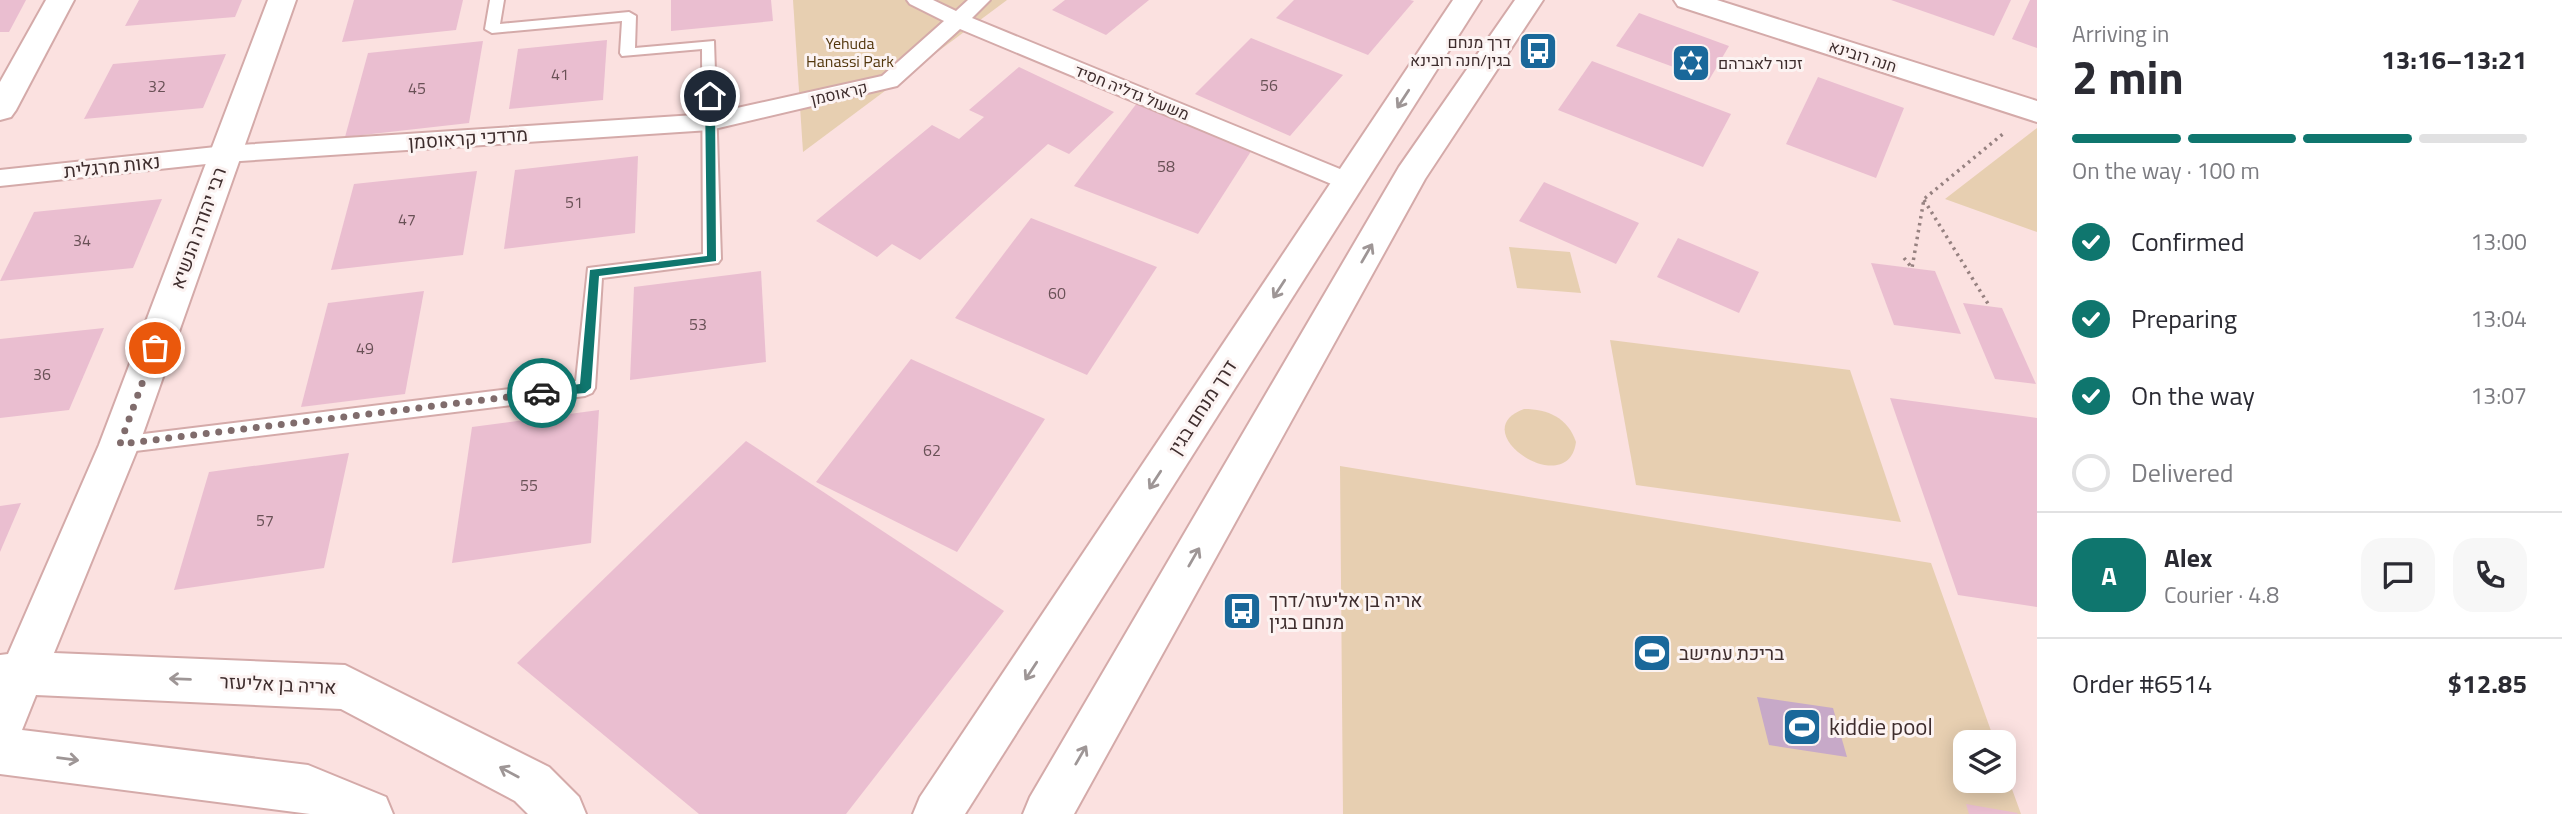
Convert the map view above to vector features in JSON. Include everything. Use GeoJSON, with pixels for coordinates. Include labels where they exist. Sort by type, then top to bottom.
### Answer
{"type":"FeatureCollection","features":[{"type":"Feature","properties":{"kind":"street"},"geometry":{"type":"LineString","coordinates":[[0,110],[61,0]]}},
{"type":"Feature","properties":{"kind":"street","name":"רבי יהודה הנשיא"},"geometry":{"type":"LineString","coordinates":[[0,727],[12,675],[120,444],[282,0]]}},
{"type":"Feature","properties":{"kind":"street","name":"משעול גדליה חסיד"},"geometry":{"type":"LineString","coordinates":[[917,0],[960,21],[1349,182]]}},
{"type":"Feature","properties":{"kind":"street","name":"קראוסמן"},"geometry":{"type":"LineString","coordinates":[[710,122],[889,81],[960,21],[980,0]]}},
{"type":"Feature","properties":{"kind":"street","name":"דרך מנחם בגין"},"geometry":{"type":"LineString","coordinates":[[937,814],[1466,0]]}},
{"type":"Feature","properties":{"kind":"street"},"geometry":{"type":"LineString","coordinates":[[1047,814],[1411,175],[1529,0]]}},
{"type":"Feature","properties":{"kind":"street","name":"חנה רובינא"},"geometry":{"type":"LineString","coordinates":[[1688,0],[2034,111]]}},
{"type":"Feature","properties":{"kind":"street","name":"מרדכי קראוסמן"},"geometry":{"type":"LineString","coordinates":[[225,154],[710,122]]}},
{"type":"Feature","properties":{"kind":"street","name":"נאות מרגלית"},"geometry":{"type":"LineString","coordinates":[[0,178],[225,154]]}},
{"type":"Feature","properties":{"kind":"street","name":"אריה בן אליעזר"},"geometry":{"type":"LineString","coordinates":[[12,675],[345,687],[532,785],[562,814]]}},
{"type":"Feature","properties":{"kind":"street"},"geometry":{"type":"LineString","coordinates":[[0,751],[369,814]]}},
{"type":"Feature","properties":{"kind":"lane"},"geometry":{"type":"LineString","coordinates":[[120,444],[585,388],[594,273],[712,259],[709,44],[627,53],[629,16],[492,29],[497,0]]}},
{"type":"Feature","properties":{"kind":"path"},"geometry":{"type":"LineString","coordinates":[[1904,258],[1912,268],[1924,199],[2034,111]]}},
{"type":"Feature","properties":{"kind":"path"},"geometry":{"type":"LineString","coordinates":[[1924,199],[1990,307]]}},
{"type":"Feature","properties":{"kind":"green space","name":"Yehuda Hanassi Park"},"geometry":{"type":"Polygon","coordinates":[[[793,0],[1007,0],[803,152],[793,0]]]}},
{"type":"Feature","properties":{"kind":"green space"},"geometry":{"type":"Polygon","coordinates":[[[2037,128],[2037,232],[1945,199],[2037,128]]]}},
{"type":"Feature","properties":{"kind":"green space"},"geometry":{"type":"Polygon","coordinates":[[[1509,247],[1570,252],[1581,293],[1517,288],[1509,247]]]}},
{"type":"Feature","properties":{"kind":"green space"},"geometry":{"type":"Polygon","coordinates":[[[1610,340],[1850,370],[1901,522],[1636,485],[1610,340]]]}},
{"type":"Feature","properties":{"kind":"green space"},"geometry":{"type":"Polygon","coordinates":[[[1524,409],[1549,413],[1568,427],[1576,442],[1569,459],[1556,465],[1540,464],[1511,445],[1505,432],[1508,419],[1524,409]]]}},
{"type":"Feature","properties":{"kind":"green space","name":"בריכת עמישב"},"geometry":{"type":"Polygon","coordinates":[[[1340,466],[1931,563],[1991,730],[1953,730],[1953,793],[2013,793],[2021,814],[1343,814],[1340,466]]]}},
{"type":"Feature","properties":{"kind":"shaded area","name":"kiddie pool"},"geometry":{"type":"Polygon","coordinates":[[[1757,697],[1833,708],[1847,757],[1769,745],[1757,697]]]}},
{"type":"Feature","properties":{"kind":"building"},"geometry":{"type":"Polygon","coordinates":[[[0,0],[26,0],[9,32],[0,32],[0,0]]]}},
{"type":"Feature","properties":{"kind":"building"},"geometry":{"type":"Polygon","coordinates":[[[139,0],[242,0],[235,17],[125,26],[139,0]]]}},
{"type":"Feature","properties":{"kind":"building"},"geometry":{"type":"Polygon","coordinates":[[[354,0],[463,0],[456,30],[342,42],[354,0]]]}},
{"type":"Feature","properties":{"kind":"building"},"geometry":{"type":"Polygon","coordinates":[[[671,0],[771,0],[773,21],[671,31],[671,0]]]}},
{"type":"Feature","properties":{"kind":"building"},"geometry":{"type":"Polygon","coordinates":[[[1065,0],[1149,0],[1106,35],[1052,10],[1065,0]]]}},
{"type":"Feature","properties":{"kind":"building"},"geometry":{"type":"Polygon","coordinates":[[[1294,0],[1414,1],[1368,55],[1276,18],[1294,0]]]}},
{"type":"Feature","properties":{"kind":"building"},"geometry":{"type":"Polygon","coordinates":[[[1891,0],[2011,0],[1994,36],[1891,0]]]}},
{"type":"Feature","properties":{"kind":"building"},"geometry":{"type":"Polygon","coordinates":[[[2030,0],[2037,0],[2037,48],[2012,39],[2030,0]]]}},
{"type":"Feature","properties":{"kind":"building","name":"זכור לאברהם"},"geometry":{"type":"Polygon","coordinates":[[[1639,13],[1729,46],[1709,80],[1616,46],[1639,13]]]}},
{"type":"Feature","properties":{"kind":"building"},"geometry":{"type":"Polygon","coordinates":[[[1251,38],[1343,75],[1290,136],[1195,94],[1251,38]]]}},
{"type":"Feature","properties":{"kind":"building"},"geometry":{"type":"Polygon","coordinates":[[[607,40],[603,100],[509,109],[518,49],[607,40]]]}},
{"type":"Feature","properties":{"kind":"building"},"geometry":{"type":"Polygon","coordinates":[[[483,41],[469,123],[345,137],[368,53],[483,41]]]}},
{"type":"Feature","properties":{"kind":"building"},"geometry":{"type":"Polygon","coordinates":[[[226,54],[203,108],[84,119],[113,64],[226,54]]]}},
{"type":"Feature","properties":{"kind":"building"},"geometry":{"type":"Polygon","coordinates":[[[1592,61],[1731,114],[1703,167],[1558,110],[1592,61]]]}},
{"type":"Feature","properties":{"kind":"building"},"geometry":{"type":"Polygon","coordinates":[[[1019,67],[1114,112],[1069,154],[1048,144],[920,260],[892,244],[877,257],[816,221],[932,125],[959,139],[984,117],[969,110],[1019,67]]]}},
{"type":"Feature","properties":{"kind":"building"},"geometry":{"type":"Polygon","coordinates":[[[1818,77],[1904,108],[1876,178],[1786,144],[1818,77]]]}},
{"type":"Feature","properties":{"kind":"building"},"geometry":{"type":"Polygon","coordinates":[[[1137,103],[1255,145],[1198,234],[1074,186],[1137,103]]]}},
{"type":"Feature","properties":{"kind":"building"},"geometry":{"type":"Polygon","coordinates":[[[638,156],[635,233],[504,249],[515,170],[638,156]]]}},
{"type":"Feature","properties":{"kind":"building"},"geometry":{"type":"Polygon","coordinates":[[[477,171],[463,255],[331,270],[354,184],[477,171]]]}},
{"type":"Feature","properties":{"kind":"building"},"geometry":{"type":"Polygon","coordinates":[[[1544,182],[1639,223],[1616,264],[1519,221],[1544,182]]]}},
{"type":"Feature","properties":{"kind":"building"},"geometry":{"type":"Polygon","coordinates":[[[162,199],[133,268],[0,281],[34,212],[162,199]]]}},
{"type":"Feature","properties":{"kind":"building"},"geometry":{"type":"Polygon","coordinates":[[[1031,218],[1157,267],[1087,375],[955,318],[1031,218]]]}},
{"type":"Feature","properties":{"kind":"building"},"geometry":{"type":"Polygon","coordinates":[[[1678,238],[1759,272],[1739,313],[1657,277],[1678,238]]]}},
{"type":"Feature","properties":{"kind":"building"},"geometry":{"type":"Polygon","coordinates":[[[1871,263],[1935,271],[1961,334],[1894,325],[1871,263]]]}},
{"type":"Feature","properties":{"kind":"building"},"geometry":{"type":"Polygon","coordinates":[[[761,271],[766,362],[630,380],[634,287],[761,271]]]}},
{"type":"Feature","properties":{"kind":"building"},"geometry":{"type":"Polygon","coordinates":[[[424,291],[405,394],[301,407],[328,303],[424,291]]]}},
{"type":"Feature","properties":{"kind":"building"},"geometry":{"type":"Polygon","coordinates":[[[1963,303],[2002,308],[2036,384],[1995,379],[1963,303]]]}},
{"type":"Feature","properties":{"kind":"building"},"geometry":{"type":"Polygon","coordinates":[[[104,328],[69,410],[0,418],[0,339],[104,328]]]}},
{"type":"Feature","properties":{"kind":"building"},"geometry":{"type":"Polygon","coordinates":[[[911,359],[1045,419],[957,552],[816,482],[911,359]]]}},
{"type":"Feature","properties":{"kind":"building"},"geometry":{"type":"Polygon","coordinates":[[[1890,398],[2037,418],[2037,607],[1958,595],[1890,398]]]}},
{"type":"Feature","properties":{"kind":"building"},"geometry":{"type":"Polygon","coordinates":[[[599,410],[591,543],[452,563],[472,427],[599,410]]]}},
{"type":"Feature","properties":{"kind":"building"},"geometry":{"type":"Polygon","coordinates":[[[746,441],[1004,611],[846,814],[699,814],[517,663],[746,441]]]}},
{"type":"Feature","properties":{"kind":"building"},"geometry":{"type":"Polygon","coordinates":[[[349,453],[324,568],[174,590],[209,472],[349,453]]]}},
{"type":"Feature","properties":{"kind":"building"},"geometry":{"type":"Polygon","coordinates":[[[21,503],[0,552],[0,506],[21,503]]]}},
{"type":"Feature","properties":{"kind":"building"},"geometry":{"type":"Polygon","coordinates":[[[1966,804],[2018,813],[1969,814],[1966,804]]]}},
{"type":"Feature","properties":{"kind":"way so far"},"geometry":{"type":"LineString","coordinates":[[155,348],[120,444],[542,393]]}},
{"type":"Feature","properties":{"kind":"place","name":"דרך מנחם בגין/חנה רובינא"},"geometry":{"type":"Point","coordinates":[1538,51]}},
{"type":"Feature","properties":{"kind":"place","name":"זכור לאברהם"},"geometry":{"type":"Point","coordinates":[1691,63]}},
{"type":"Feature","properties":{"kind":"place","name":"אריה בן אליעזר/דרך מנחם בגין"},"geometry":{"type":"Point","coordinates":[1242,611]}},
{"type":"Feature","properties":{"kind":"place","name":"בריכת עמישב"},"geometry":{"type":"Point","coordinates":[1652,653]}},
{"type":"Feature","properties":{"kind":"place","name":"kiddie pool"},"geometry":{"type":"Point","coordinates":[1802,727]}},
{"type":"Feature","properties":{"kind":"route"},"geometry":{"type":"LineString","coordinates":[[542,393],[585,388],[594,273],[712,259],[710,96]]}}]}
